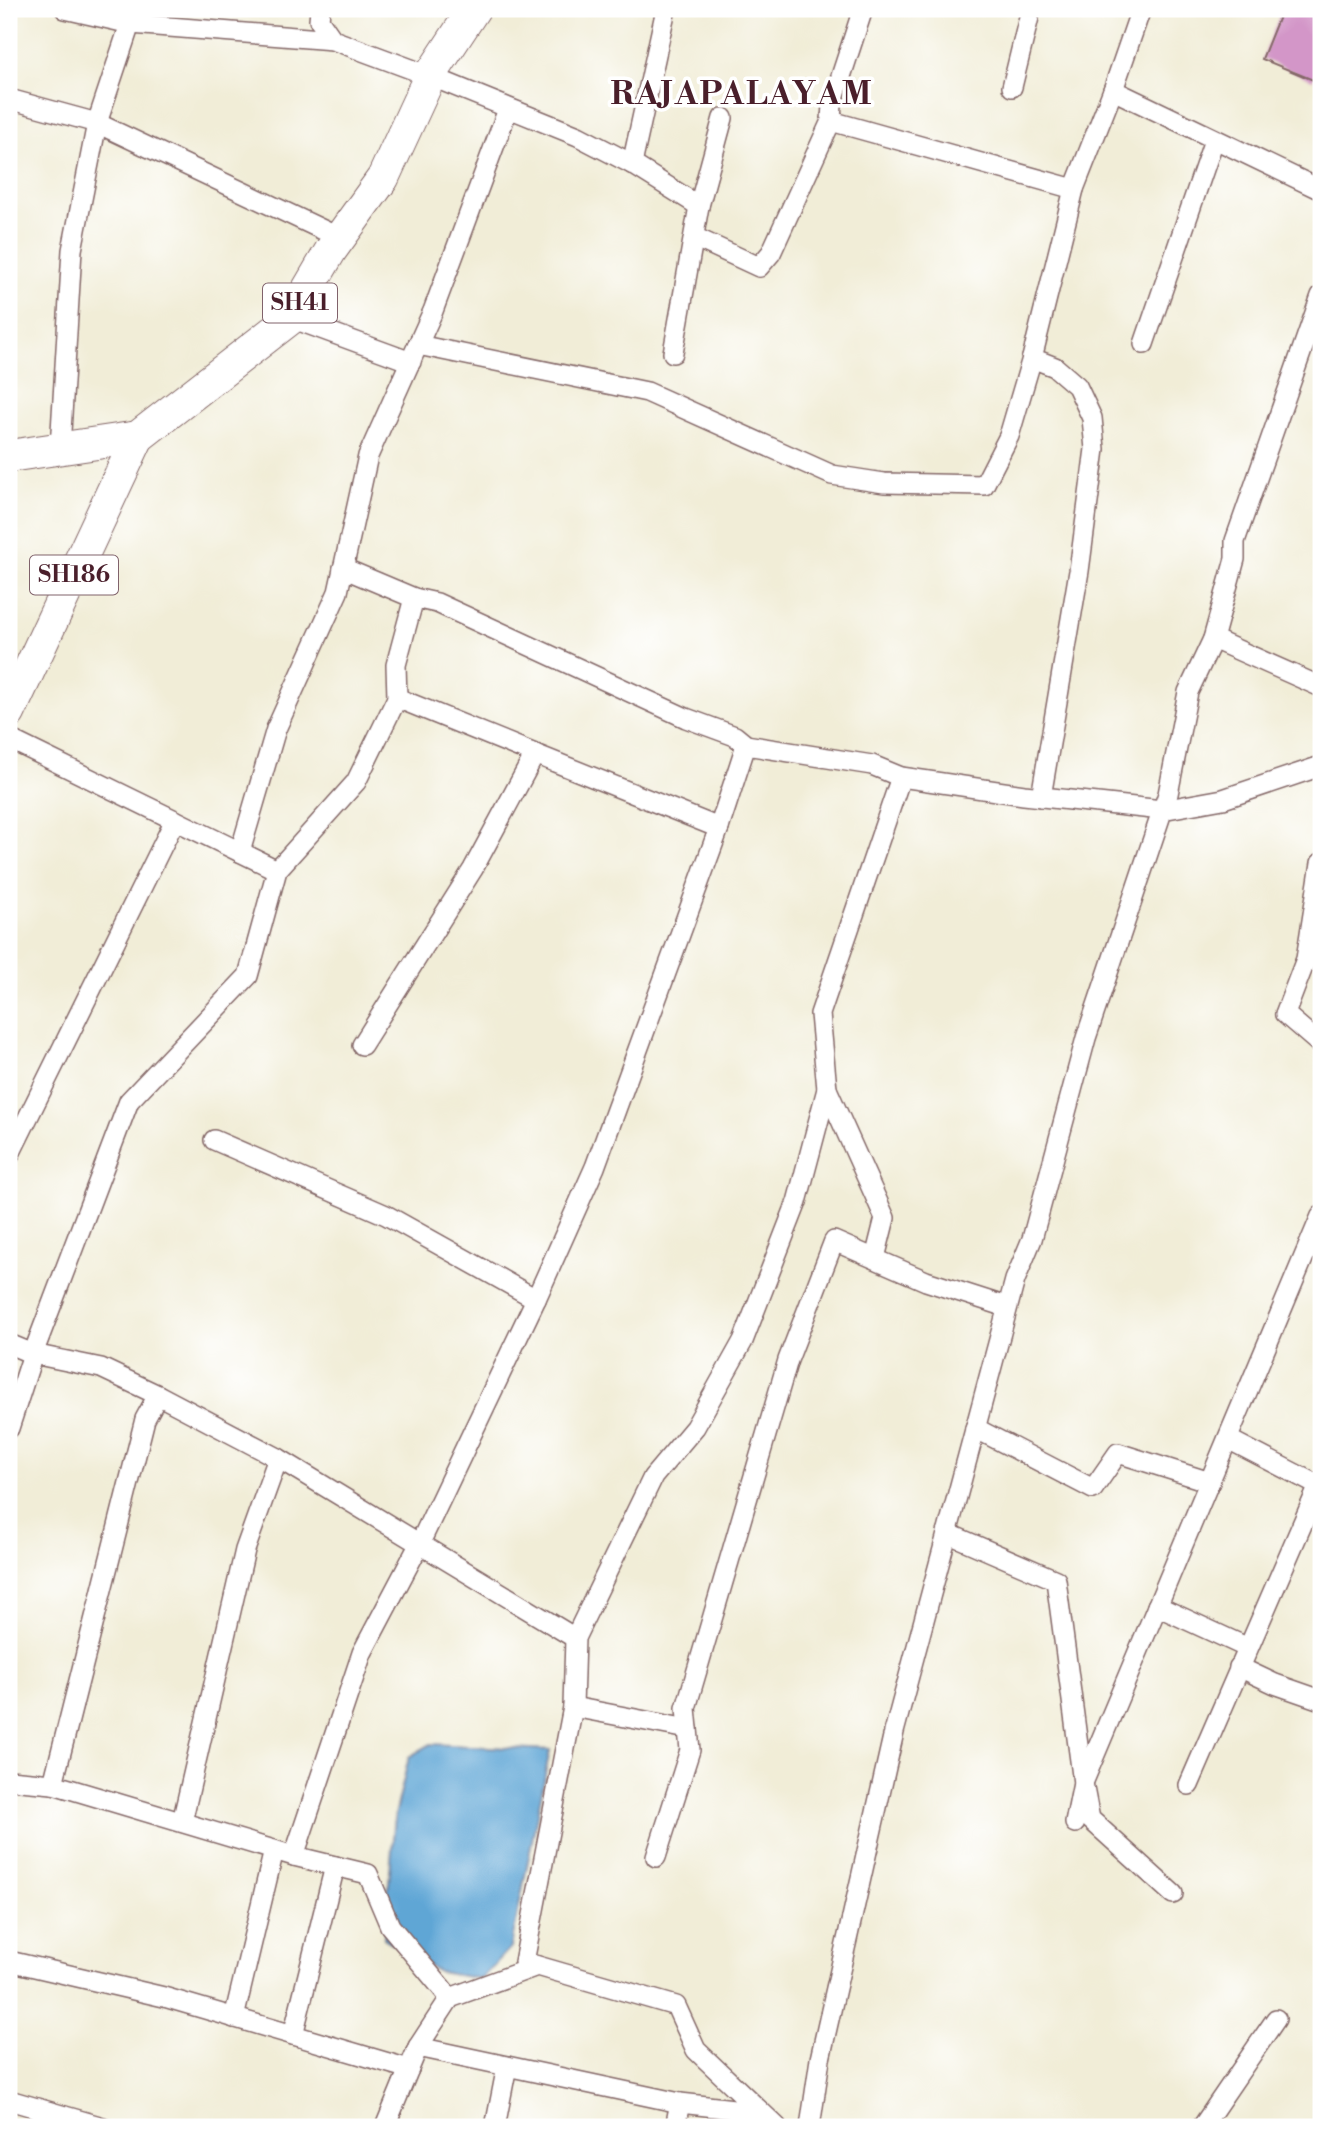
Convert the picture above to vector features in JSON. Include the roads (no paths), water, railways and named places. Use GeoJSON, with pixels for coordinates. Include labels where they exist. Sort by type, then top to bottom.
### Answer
{"type":"FeatureCollection","features":[{"type":"Feature","properties":{"kind":"main road","name":"SH41"},"geometry":{"type":"LineString","coordinates":[[9,456],[138,437],[291,318],[340,238],[383,178],[430,76],[474,9]]}},
{"type":"Feature","properties":{"kind":"main road","name":"SH186"},"geometry":{"type":"LineString","coordinates":[[9,713],[138,437]]}},
{"type":"Feature","properties":{"kind":"street"},"geometry":{"type":"LineString","coordinates":[[65,9],[333,40],[578,136],[632,164],[699,206]]}},
{"type":"Feature","properties":{"kind":"street"},"geometry":{"type":"LineString","coordinates":[[320,9],[319,20],[333,40]]}},
{"type":"Feature","properties":{"kind":"street"},"geometry":{"type":"LineString","coordinates":[[632,164],[666,9]]}},
{"type":"Feature","properties":{"kind":"street"},"geometry":{"type":"LineString","coordinates":[[694,237],[759,267],[771,253],[831,121],[832,104],[863,9]]}},
{"type":"Feature","properties":{"kind":"street"},"geometry":{"type":"LineString","coordinates":[[1012,88],[1031,9]]}},
{"type":"Feature","properties":{"kind":"street"},"geometry":{"type":"LineString","coordinates":[[291,318],[414,353],[647,393],[832,475],[884,483],[984,485],[1009,436],[1074,190],[1141,9]]}},
{"type":"Feature","properties":{"kind":"street"},"geometry":{"type":"LineString","coordinates":[[60,449],[72,250],[97,123],[133,16]]}},
{"type":"Feature","properties":{"kind":"street"},"geometry":{"type":"LineString","coordinates":[[1112,90],[1321,191]]}},
{"type":"Feature","properties":{"kind":"street"},"geometry":{"type":"LineString","coordinates":[[9,99],[97,123],[340,238]]}},
{"type":"Feature","properties":{"kind":"street"},"geometry":{"type":"LineString","coordinates":[[240,852],[276,729],[338,592],[368,456],[433,311],[508,109]]}},
{"type":"Feature","properties":{"kind":"street"},"geometry":{"type":"LineString","coordinates":[[673,353],[699,206],[723,118]]}},
{"type":"Feature","properties":{"kind":"street"},"geometry":{"type":"LineString","coordinates":[[831,121],[1074,190]]}},
{"type":"Feature","properties":{"kind":"street"},"geometry":{"type":"LineString","coordinates":[[1144,344],[1214,140]]}},
{"type":"Feature","properties":{"kind":"street"},"geometry":{"type":"LineString","coordinates":[[810,2127],[820,2059],[891,1746],[1007,1307],[1032,1239],[1086,1038],[1168,794],[1188,692],[1213,639],[1235,559],[1235,541],[1321,296]]}},
{"type":"Feature","properties":{"kind":"street"},"geometry":{"type":"LineString","coordinates":[[1031,358],[1055,368],[1077,386],[1093,418],[1094,449],[1079,571],[1041,797]]}},
{"type":"Feature","properties":{"kind":"street"},"geometry":{"type":"LineString","coordinates":[[343,568],[414,597],[437,603],[686,718],[735,736],[746,745],[872,765],[901,777],[1041,797],[1162,810],[1223,799],[1321,765]]}},
{"type":"Feature","properties":{"kind":"street"},"geometry":{"type":"LineString","coordinates":[[9,1428],[33,1354],[129,1101],[248,976],[277,870],[356,782],[397,698],[396,665],[414,597]]}},
{"type":"Feature","properties":{"kind":"street"},"geometry":{"type":"LineString","coordinates":[[1213,639],[1321,687]]}},
{"type":"Feature","properties":{"kind":"street"},"geometry":{"type":"LineString","coordinates":[[397,698],[719,828]]}},
{"type":"Feature","properties":{"kind":"street"},"geometry":{"type":"LineString","coordinates":[[9,739],[277,870]]}},
{"type":"Feature","properties":{"kind":"street"},"geometry":{"type":"LineString","coordinates":[[294,1856],[362,1653],[419,1545],[536,1299],[595,1167],[719,828],[746,745]]}},
{"type":"Feature","properties":{"kind":"street"},"geometry":{"type":"LineString","coordinates":[[362,1045],[473,869],[535,754]]}},
{"type":"Feature","properties":{"kind":"street"},"geometry":{"type":"LineString","coordinates":[[875,1258],[885,1218],[827,1089],[820,1014],[901,777]]}},
{"type":"Feature","properties":{"kind":"street"},"geometry":{"type":"LineString","coordinates":[[9,1156],[175,820]]}},
{"type":"Feature","properties":{"kind":"street"},"geometry":{"type":"LineString","coordinates":[[1321,863],[1320,886],[1306,958],[1285,1014],[1321,1045]]}},
{"type":"Feature","properties":{"kind":"street"},"geometry":{"type":"LineString","coordinates":[[777,2127],[696,2050],[676,2006],[524,1962],[573,1707],[575,1638],[653,1477],[695,1427],[743,1341],[797,1202],[827,1089]]}},
{"type":"Feature","properties":{"kind":"street"},"geometry":{"type":"LineString","coordinates":[[214,1140],[386,1215],[536,1299]]}},
{"type":"Feature","properties":{"kind":"street"},"geometry":{"type":"LineString","coordinates":[[1075,1823],[1083,1783],[1321,1216]]}},
{"type":"Feature","properties":{"kind":"street"},"geometry":{"type":"LineString","coordinates":[[656,1857],[690,1750],[686,1709],[788,1360],[834,1241],[926,1281],[1007,1307]]}},
{"type":"Feature","properties":{"kind":"street"},"geometry":{"type":"LineString","coordinates":[[9,1344],[33,1354],[101,1368],[158,1395],[278,1458],[575,1638]]}},
{"type":"Feature","properties":{"kind":"street"},"geometry":{"type":"LineString","coordinates":[[52,1784],[145,1419],[158,1395]]}},
{"type":"Feature","properties":{"kind":"street"},"geometry":{"type":"LineString","coordinates":[[975,1429],[1093,1489],[1118,1453],[1210,1482]]}},
{"type":"Feature","properties":{"kind":"street"},"geometry":{"type":"LineString","coordinates":[[1189,1785],[1320,1483],[1228,1438]]}},
{"type":"Feature","properties":{"kind":"street"},"geometry":{"type":"LineString","coordinates":[[183,1822],[245,1550],[278,1458]]}},
{"type":"Feature","properties":{"kind":"street"},"geometry":{"type":"LineString","coordinates":[[947,1533],[1056,1580],[1090,1819],[1173,1894]]}},
{"type":"Feature","properties":{"kind":"street"},"geometry":{"type":"LineString","coordinates":[[1157,1606],[1248,1648]]}},
{"type":"Feature","properties":{"kind":"street"},"geometry":{"type":"LineString","coordinates":[[1239,1667],[1275,1684],[1321,1700]]}},
{"type":"Feature","properties":{"kind":"street"},"geometry":{"type":"LineString","coordinates":[[573,1707],[688,1729]]}},
{"type":"Feature","properties":{"kind":"street"},"geometry":{"type":"LineString","coordinates":[[9,1780],[52,1784],[294,1856],[368,1874],[390,1926],[450,1998]]}},
{"type":"Feature","properties":{"kind":"street"},"geometry":{"type":"LineString","coordinates":[[234,2018],[274,1850]]}},
{"type":"Feature","properties":{"kind":"street"},"geometry":{"type":"LineString","coordinates":[[293,2035],[335,1866]]}},
{"type":"Feature","properties":{"kind":"street"},"geometry":{"type":"LineString","coordinates":[[9,1961],[164,1997],[409,2069]]}},
{"type":"Feature","properties":{"kind":"street"},"geometry":{"type":"LineString","coordinates":[[385,2127],[418,2047],[450,1998],[537,1966]]}},
{"type":"Feature","properties":{"kind":"street"},"geometry":{"type":"LineString","coordinates":[[1202,2127],[1276,2019]]}},
{"type":"Feature","properties":{"kind":"street"},"geometry":{"type":"LineString","coordinates":[[418,2047],[680,2103],[761,2112]]}},
{"type":"Feature","properties":{"kind":"street"},"geometry":{"type":"LineString","coordinates":[[495,2127],[506,2066]]}},
{"type":"Feature","properties":{"kind":"street"},"geometry":{"type":"LineString","coordinates":[[9,2100],[103,2127]]}},
{"type":"Feature","properties":{"kind":"street"},"geometry":{"type":"LineString","coordinates":[[675,2127],[680,2103]]}},
{"type":"Feature","properties":{"kind":"water"},"geometry":{"type":"Polygon","coordinates":[[[431,1744],[550,1750],[511,1947],[481,1979],[439,1972],[384,1938],[395,1816],[409,1757],[431,1744]]]}},
{"type":"Feature","properties":{"kind":"district","name":"RAJAPALAYAM"},"geometry":{"type":"Point","coordinates":[742,94]}}]}
